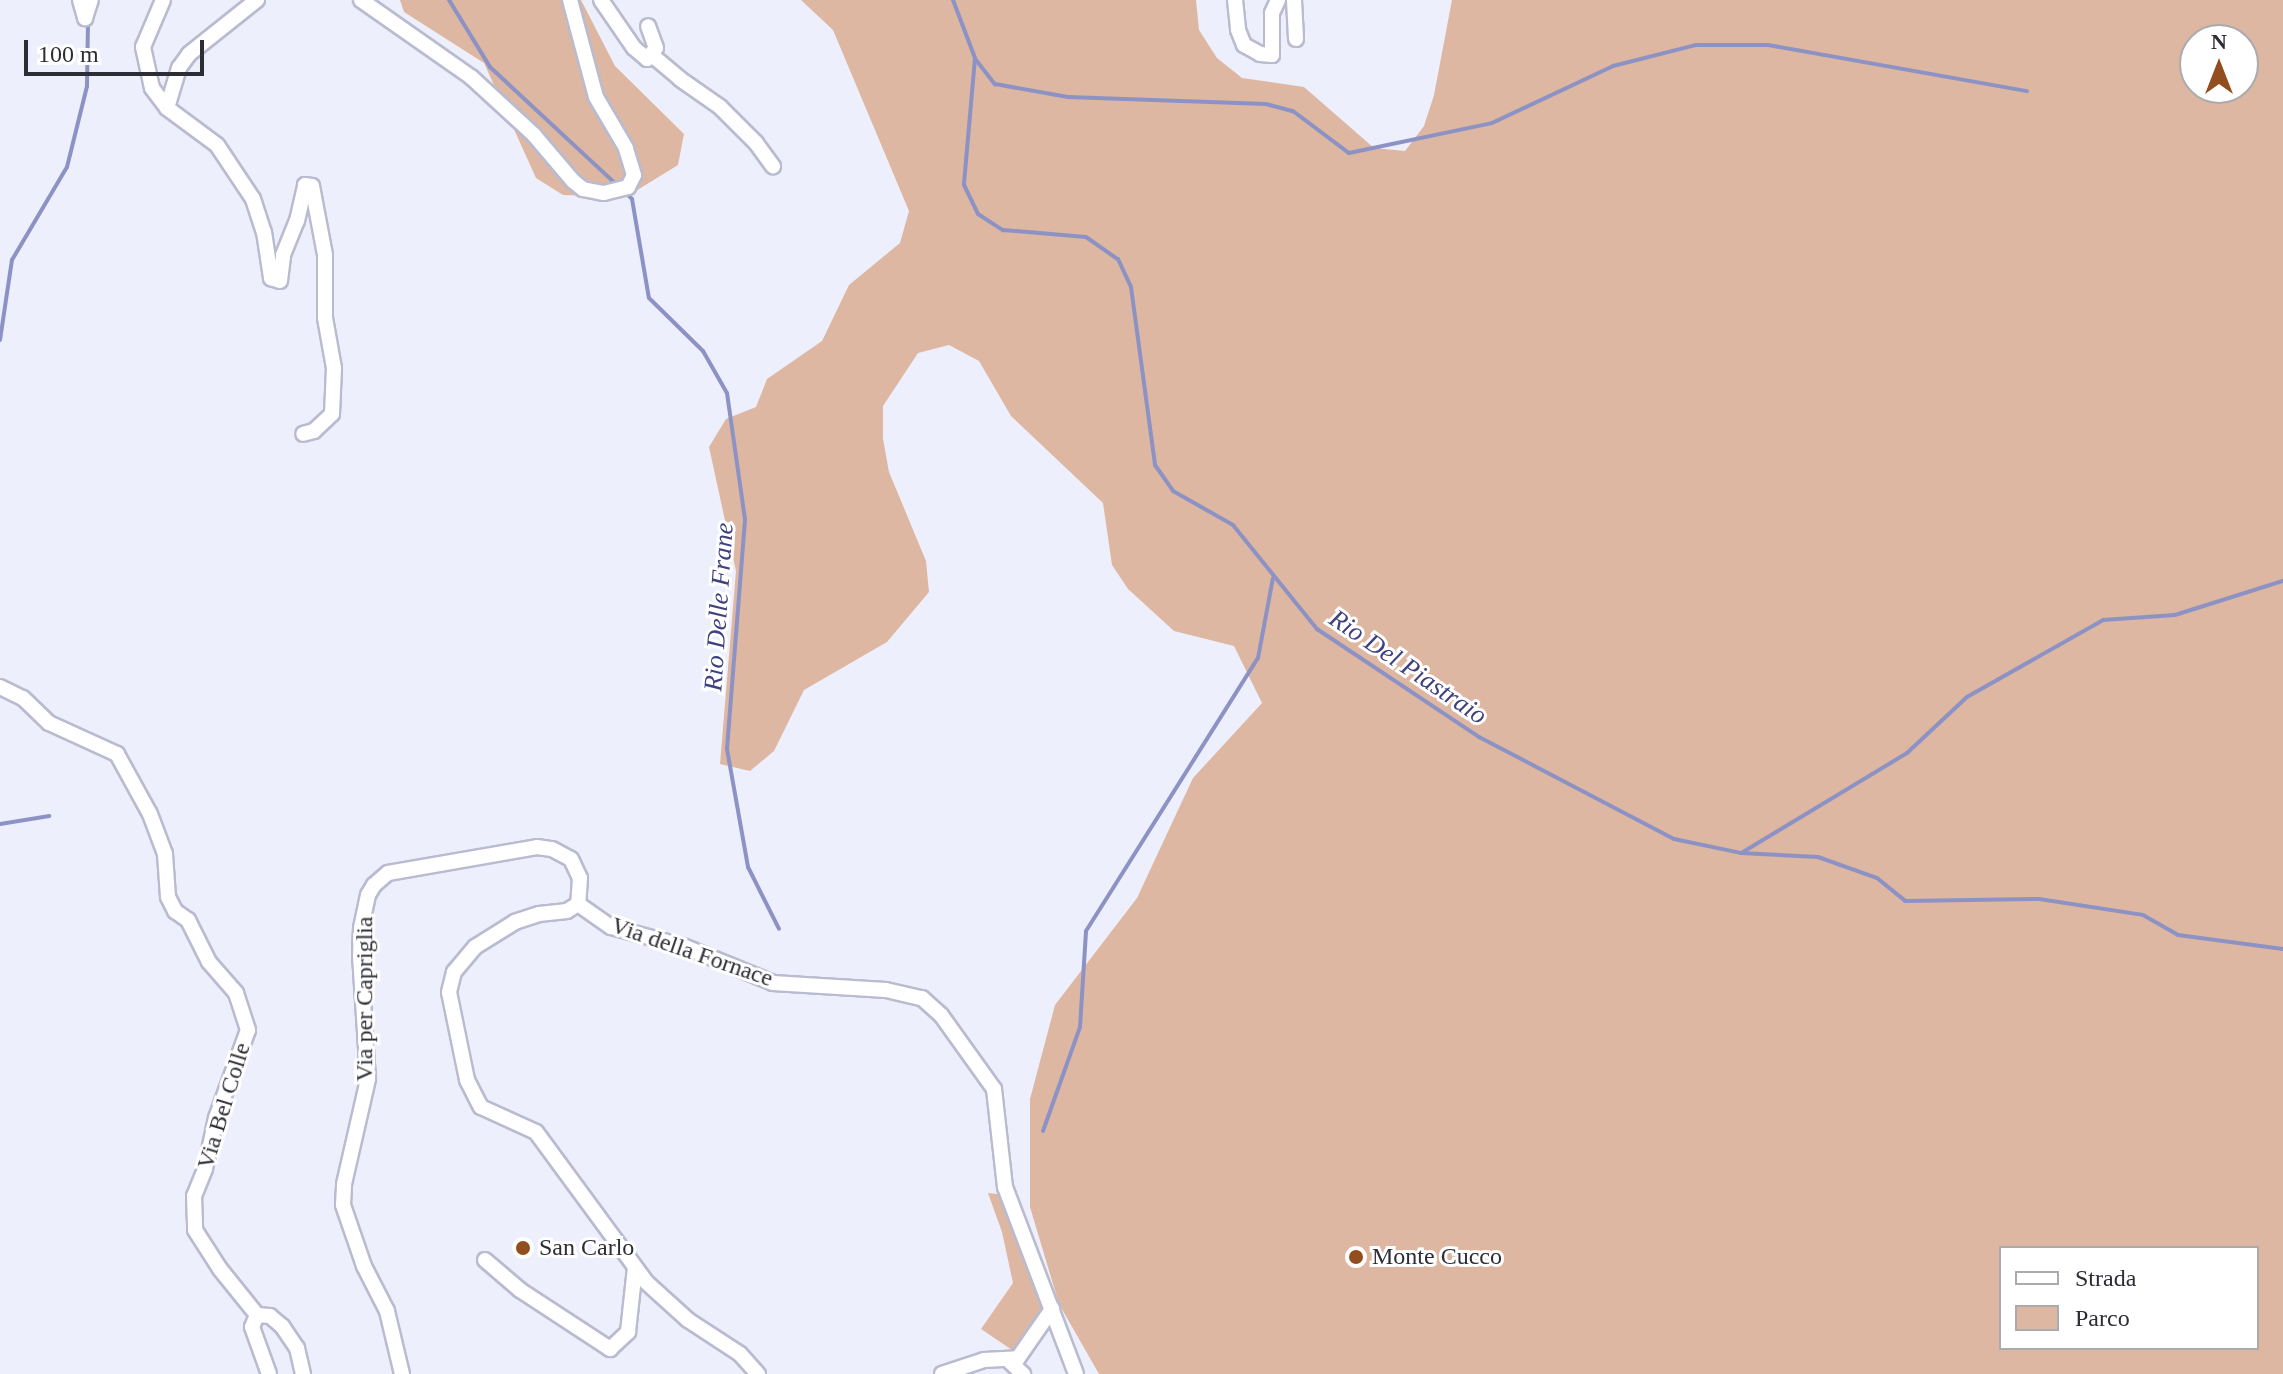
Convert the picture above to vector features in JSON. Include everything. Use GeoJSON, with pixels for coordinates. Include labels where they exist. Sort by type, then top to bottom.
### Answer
{"type":"FeatureCollection","features":[{"type":"Feature","properties":{"kind":"street"},"geometry":{"type":"LineString","coordinates":[[80,0],[85,18],[91,0]]}},
{"type":"Feature","properties":{"kind":"street"},"geometry":{"type":"LineString","coordinates":[[163,0],[143,47],[152,88],[167,108],[217,145],[253,199],[264,232],[271,278],[280,281],[283,255],[297,221],[305,185],[312,186],[325,255],[325,318],[334,368],[332,414],[314,431],[303,434]]}},
{"type":"Feature","properties":{"kind":"street"},"geometry":{"type":"LineString","coordinates":[[167,108],[179,68],[189,54],[257,0]]}},
{"type":"Feature","properties":{"kind":"street"},"geometry":{"type":"LineString","coordinates":[[361,0],[471,77],[534,135],[583,189],[604,193],[628,187],[634,175],[626,148],[596,97],[570,0]]}},
{"type":"Feature","properties":{"kind":"street"},"geometry":{"type":"LineString","coordinates":[[601,0],[634,48],[647,59],[653,56],[656,48],[648,26]]}},
{"type":"Feature","properties":{"kind":"street"},"geometry":{"type":"LineString","coordinates":[[1235,0],[1238,30],[1244,45],[1260,54],[1272,55],[1272,13],[1278,0]]}},
{"type":"Feature","properties":{"kind":"street"},"geometry":{"type":"LineString","coordinates":[[1294,0],[1296,39]]}},
{"type":"Feature","properties":{"kind":"street"},"geometry":{"type":"LineString","coordinates":[[653,56],[720,107],[756,143],[773,166]]}},
{"type":"Feature","properties":{"kind":"street","name":"Via Bel Colle"},"geometry":{"type":"LineString","coordinates":[[3,688],[23,698],[49,723],[117,754],[150,814],[165,854],[168,897],[175,911],[188,920],[209,962],[236,993],[248,1030],[216,1118],[205,1169],[194,1196],[195,1230],[257,1315]]}},
{"type":"Feature","properties":{"kind":"street","name":"Via per Capriglia"},"geometry":{"type":"LineString","coordinates":[[402,1374],[387,1311],[364,1266],[343,1205],[344,1184],[368,1079],[360,956],[361,928],[368,895],[379,879],[401,869],[537,847],[552,849],[571,859],[580,878],[578,904]]}},
{"type":"Feature","properties":{"kind":"street"},"geometry":{"type":"LineString","coordinates":[[578,904],[567,911],[530,916],[475,947],[454,972],[449,992],[467,1080],[476,1101],[487,1111],[536,1132],[635,1268],[673,1308],[740,1354],[758,1374]]}},
{"type":"Feature","properties":{"kind":"street","name":"Via della Fornace"},"geometry":{"type":"LineString","coordinates":[[578,904],[611,927],[683,946],[773,983],[886,990],[922,998],[931,1006],[976,1058],[994,1089],[1005,1187],[1076,1374]]}},
{"type":"Feature","properties":{"kind":"street"},"geometry":{"type":"LineString","coordinates":[[485,1260],[520,1290],[610,1349],[628,1332],[635,1268]]}},
{"type":"Feature","properties":{"kind":"street"},"geometry":{"type":"LineString","coordinates":[[942,1374],[984,1360],[1018,1358],[1052,1309]]}},
{"type":"Feature","properties":{"kind":"street"},"geometry":{"type":"LineString","coordinates":[[269,1374],[252,1327],[257,1315],[270,1316],[282,1326],[297,1348],[303,1374]]}},
{"type":"Feature","properties":{"kind":"street"},"geometry":{"type":"LineString","coordinates":[[1008,1360],[1023,1374]]}},
{"type":"Feature","properties":{"kind":"green space"},"geometry":{"type":"Polygon","coordinates":[[[400,0],[581,0],[615,66],[684,134],[678,165],[626,197],[563,195],[536,178],[484,63],[404,12],[400,0]]]}},
{"type":"Feature","properties":{"kind":"green space"},"geometry":{"type":"Polygon","coordinates":[[[801,0],[1196,0],[1199,30],[1217,58],[1242,78],[1304,87],[1374,148],[1405,151],[1424,126],[1434,95],[1452,0],[2283,0],[2283,1374],[1099,1374],[1059,1304],[1030,1207],[1030,1099],[1055,1005],[1137,898],[1193,778],[1262,703],[1234,646],[1174,631],[1128,589],[1112,565],[1103,503],[1011,416],[979,361],[949,345],[918,353],[883,406],[883,439],[889,472],[926,561],[929,592],[887,642],[804,690],[774,751],[750,771],[720,764],[736,571],[709,447],[726,419],[756,407],[767,379],[822,341],[849,285],[900,243],[909,211],[833,30],[801,0]]]}},
{"type":"Feature","properties":{"kind":"green space"},"geometry":{"type":"Polygon","coordinates":[[[988,1193],[1006,1195],[1047,1305],[1018,1354],[981,1329],[1013,1283],[1002,1232],[988,1193]]]}},
{"type":"Feature","properties":{"kind":"waterway","name":"Rio Delle Frane"},"geometry":{"type":"LineString","coordinates":[[449,0],[490,67],[618,186]]}},
{"type":"Feature","properties":{"kind":"waterway","name":"Rio Del Piastraio"},"geometry":{"type":"LineString","coordinates":[[953,0],[975,58],[964,185],[978,214],[1003,230],[1086,237],[1118,259],[1131,287],[1155,465],[1173,491],[1233,525],[1317,629],[1479,737],[1674,839],[1741,853],[1818,857],[1877,878],[1905,901],[2039,899],[2143,915],[2178,935],[2283,949]]}},
{"type":"Feature","properties":{"kind":"waterway"},"geometry":{"type":"LineString","coordinates":[[0,340],[12,260],[67,167],[87,86],[88,21]]}},
{"type":"Feature","properties":{"kind":"waterway"},"geometry":{"type":"LineString","coordinates":[[976,60],[995,84],[1068,97],[1266,104],[1293,111],[1349,153],[1492,123],[1613,66],[1696,45],[1768,45],[2027,91]]}},
{"type":"Feature","properties":{"kind":"waterway","name":"Rio Delle Frane"},"geometry":{"type":"LineString","coordinates":[[625,192],[632,199],[649,298],[703,351],[727,393],[745,520],[727,749],[748,867],[779,929]]}},
{"type":"Feature","properties":{"kind":"waterway"},"geometry":{"type":"LineString","coordinates":[[1043,1131],[1080,1027],[1086,931],[1258,658],[1273,578]]}},
{"type":"Feature","properties":{"kind":"waterway"},"geometry":{"type":"LineString","coordinates":[[1743,852],[1907,753],[1967,697],[2103,620],[2175,615],[2283,581]]}},
{"type":"Feature","properties":{"kind":"waterway"},"geometry":{"type":"LineString","coordinates":[[0,824],[49,816]]}},
{"type":"Feature","properties":{"kind":"place","name":"San Carlo"},"geometry":{"type":"Point","coordinates":[523,1248]}},
{"type":"Feature","properties":{"kind":"place","name":"Monte Cucco"},"geometry":{"type":"Point","coordinates":[1356,1257]}}]}
